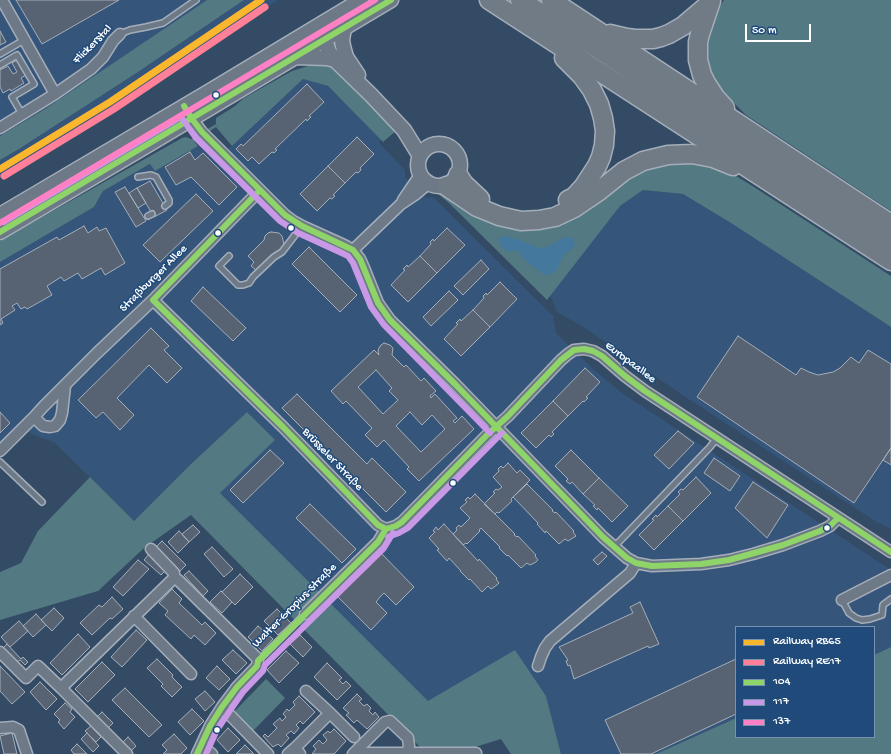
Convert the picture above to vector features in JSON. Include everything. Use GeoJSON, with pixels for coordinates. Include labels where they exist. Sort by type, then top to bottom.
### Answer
{"type":"FeatureCollection","features":[{"type":"Feature","properties":{"kind":"highway"},"geometry":{"type":"LineString","coordinates":[[489,0],[891,261]]}},
{"type":"Feature","properties":{"kind":"highway"},"geometry":{"type":"LineString","coordinates":[[520,0],[891,242]]}},
{"type":"Feature","properties":{"kind":"highway"},"geometry":{"type":"LineString","coordinates":[[551,0],[891,224]]}},
{"type":"Feature","properties":{"kind":"highway"},"geometry":{"type":"LineString","coordinates":[[593,27],[627,38],[646,39],[661,37],[683,26],[712,1]]}},
{"type":"Feature","properties":{"kind":"highway"},"geometry":{"type":"LineString","coordinates":[[712,1],[704,19],[698,42],[698,60],[706,83],[716,97],[742,126]]}},
{"type":"Feature","properties":{"kind":"highway"},"geometry":{"type":"LineString","coordinates":[[438,180],[472,192],[481,200],[506,211],[532,213],[555,208],[574,197],[591,178],[601,157],[604,145],[605,131],[599,104],[592,90],[582,76],[534,30]]}},
{"type":"Feature","properties":{"kind":"highway"},"geometry":{"type":"LineString","coordinates":[[438,180],[478,207],[499,216],[521,221],[555,217],[574,208],[624,170],[643,161],[668,155],[692,154],[713,158],[764,178]]}},
{"type":"Feature","properties":{"kind":"main road"},"geometry":{"type":"LineString","coordinates":[[0,215],[361,0]]}},
{"type":"Feature","properties":{"kind":"main road"},"geometry":{"type":"LineString","coordinates":[[0,232],[391,0]]}},
{"type":"Feature","properties":{"kind":"main road"},"geometry":{"type":"LineString","coordinates":[[328,20],[324,31],[329,52],[335,60],[371,95],[424,151]]}},
{"type":"Feature","properties":{"kind":"main road"},"geometry":{"type":"LineString","coordinates":[[344,28],[342,40],[346,56],[371,95]]}},
{"type":"Feature","properties":{"kind":"main road"},"geometry":{"type":"LineString","coordinates":[[296,57],[327,58],[335,60]]}},
{"type":"Feature","properties":{"kind":"main road"},"geometry":{"type":"LineString","coordinates":[[184,106],[192,119]]}},
{"type":"Feature","properties":{"kind":"main road"},"geometry":{"type":"LineString","coordinates":[[436,144],[443,144],[455,151],[460,163],[460,169],[438,180],[418,169],[418,162],[424,151],[436,144]]}},
{"type":"Feature","properties":{"kind":"street"},"geometry":{"type":"LineString","coordinates":[[3,7],[55,94]]}},
{"type":"Feature","properties":{"kind":"street","name":"Flickerstal"},"geometry":{"type":"LineString","coordinates":[[0,128],[55,94],[95,66],[103,57],[113,41],[120,34]]}},
{"type":"Feature","properties":{"kind":"street"},"geometry":{"type":"LineString","coordinates":[[192,119],[202,132],[285,215],[302,226],[344,244],[354,250],[360,259],[378,302],[390,320],[626,558],[636,563],[648,566],[701,564],[735,558],[783,545],[820,532],[830,526],[838,518]]}},
{"type":"Feature","properties":{"kind":"street"},"geometry":{"type":"LineString","coordinates":[[354,250],[401,204],[438,180]]}},
{"type":"Feature","properties":{"kind":"street","name":"Straßburger Allee"},"geometry":{"type":"LineString","coordinates":[[0,451],[97,353],[153,300],[260,190]]}},
{"type":"Feature","properties":{"kind":"street","name":"Brüsseler Straße"},"geometry":{"type":"LineString","coordinates":[[153,300],[283,427],[378,525],[386,528]]}},
{"type":"Feature","properties":{"kind":"street","name":"Europaallee"},"geometry":{"type":"LineString","coordinates":[[496,427],[568,354],[574,350],[584,349],[593,351],[602,356],[645,391],[891,552]]}},
{"type":"Feature","properties":{"kind":"street"},"geometry":{"type":"LineString","coordinates":[[34,417],[44,426],[55,426],[60,420],[62,414],[65,386]]}},
{"type":"Feature","properties":{"kind":"street"},"geometry":{"type":"LineString","coordinates":[[386,528],[396,526],[402,522],[496,427]]}},
{"type":"Feature","properties":{"kind":"street","name":"Walter-Gropius-Straße"},"geometry":{"type":"LineString","coordinates":[[305,614],[378,542],[386,528]]}},
{"type":"Feature","properties":{"kind":"street"},"geometry":{"type":"LineString","coordinates":[[151,549],[174,573],[174,578]]}},
{"type":"Feature","properties":{"kind":"street"},"geometry":{"type":"LineString","coordinates":[[538,666],[541,656],[550,641],[630,573],[636,563]]}},
{"type":"Feature","properties":{"kind":"street"},"geometry":{"type":"LineString","coordinates":[[842,600],[891,574]]}},
{"type":"Feature","properties":{"kind":"street"},"geometry":{"type":"LineString","coordinates":[[61,688],[174,578]]}},
{"type":"Feature","properties":{"kind":"street"},"geometry":{"type":"LineString","coordinates":[[174,578],[178,580],[256,657],[258,661]]}},
{"type":"Feature","properties":{"kind":"street"},"geometry":{"type":"LineString","coordinates":[[134,616],[192,674]]}},
{"type":"Feature","properties":{"kind":"street"},"geometry":{"type":"LineString","coordinates":[[0,652],[26,678],[38,666],[127,754]]}},
{"type":"Feature","properties":{"kind":"street","name":"Walter-Gropius-Straße"},"geometry":{"type":"LineString","coordinates":[[212,754],[199,750],[210,726],[237,687],[257,666],[258,661]]}},
{"type":"Feature","properties":{"kind":"street"},"geometry":{"type":"LineString","coordinates":[[306,691],[354,737]]}},
{"type":"Feature","properties":{"kind":"street"},"geometry":{"type":"LineString","coordinates":[[222,707],[268,754]]}},
{"type":"Feature","properties":{"kind":"street"},"geometry":{"type":"LineString","coordinates":[[294,752],[330,713]]}},
{"type":"Feature","properties":{"kind":"street"},"geometry":{"type":"LineString","coordinates":[[353,754],[385,722],[390,721],[408,738],[409,746],[407,754]]}},
{"type":"Feature","properties":{"kind":"street"},"geometry":{"type":"LineString","coordinates":[[0,728],[13,727],[19,730],[28,754]]}},
{"type":"Feature","properties":{"kind":"street"},"geometry":{"type":"LineString","coordinates":[[353,754],[476,753]]}},
{"type":"Feature","properties":{"kind":"lane","name":"Flickerstal"},"geometry":{"type":"LineString","coordinates":[[120,34],[130,30],[163,23],[196,0]]}},
{"type":"Feature","properties":{"kind":"lane"},"geometry":{"type":"LineString","coordinates":[[0,54],[24,40]]}},
{"type":"Feature","properties":{"kind":"lane"},"geometry":{"type":"LineString","coordinates":[[0,65],[17,55],[34,84],[12,97],[22,114]]}},
{"type":"Feature","properties":{"kind":"lane"},"geometry":{"type":"LineString","coordinates":[[138,177],[151,175],[156,177],[170,200],[165,206]]}},
{"type":"Feature","properties":{"kind":"lane"},"geometry":{"type":"LineString","coordinates":[[229,256],[218,266],[238,285],[249,283],[253,277],[274,257],[282,252],[302,226]]}},
{"type":"Feature","properties":{"kind":"lane"},"geometry":{"type":"LineString","coordinates":[[614,547],[704,454],[717,438]]}},
{"type":"Feature","properties":{"kind":"lane"},"geometry":{"type":"LineString","coordinates":[[0,462],[42,502]]}},
{"type":"Feature","properties":{"kind":"lane"},"geometry":{"type":"LineString","coordinates":[[842,600],[849,613],[856,618],[870,620],[882,615],[883,605],[891,599]]}},
{"type":"Feature","properties":{"kind":"lane","name":"Walter-Gropius-Straße"},"geometry":{"type":"LineString","coordinates":[[258,661],[305,614]]}},
{"type":"Feature","properties":{"kind":"shaded area"},"geometry":{"type":"Polygon","coordinates":[[[0,0],[207,0],[68,95],[0,136],[0,0]]]}},
{"type":"Feature","properties":{"kind":"shaded area"},"geometry":{"type":"Polygon","coordinates":[[[244,0],[278,0],[48,149],[0,178],[0,160],[138,72],[244,0]]]}},
{"type":"Feature","properties":{"kind":"shaded area"},"geometry":{"type":"Polygon","coordinates":[[[303,79],[327,86],[381,140],[379,143],[405,170],[405,177],[426,198],[433,197],[553,316],[556,333],[593,369],[622,393],[891,570],[891,647],[875,655],[875,626],[735,626],[735,718],[656,754],[561,754],[546,696],[428,702],[219,492],[275,440],[247,412],[191,464],[134,521],[54,442],[28,432],[0,459],[0,262],[94,207],[103,191],[151,164],[155,171],[198,146],[213,159],[232,146],[303,79]]]}},
{"type":"Feature","properties":{"kind":"shaded area"},"geometry":{"type":"Polygon","coordinates":[[[643,190],[683,194],[731,223],[891,327],[891,529],[875,521],[678,392],[582,326],[557,312],[550,295],[620,206],[643,190]]]}},
{"type":"Feature","properties":{"kind":"shaded area"},"geometry":{"type":"Polygon","coordinates":[[[505,236],[520,240],[539,248],[547,247],[563,238],[568,237],[573,239],[575,244],[572,249],[564,255],[556,271],[546,276],[524,259],[517,250],[508,252],[501,246],[498,239],[505,236]]]}},
{"type":"Feature","properties":{"kind":"green space"},"geometry":{"type":"Polygon","coordinates":[[[207,0],[244,0],[138,72],[0,160],[0,136],[45,109],[207,0]]]}},
{"type":"Feature","properties":{"kind":"green space"},"geometry":{"type":"Polygon","coordinates":[[[724,0],[891,0],[891,211],[746,115],[717,86],[704,60],[707,25],[724,0]]]}},
{"type":"Feature","properties":{"kind":"green space"},"geometry":{"type":"Polygon","coordinates":[[[326,64],[344,75],[397,130],[383,142],[328,86],[303,79],[232,146],[216,127],[194,141],[198,146],[155,171],[150,164],[103,191],[94,207],[0,262],[0,241],[182,138],[186,137],[191,139],[216,124],[216,118],[235,106],[244,98],[292,71],[308,66],[326,64]]]}},
{"type":"Feature","properties":{"kind":"green space"},"geometry":{"type":"Polygon","coordinates":[[[664,161],[718,165],[891,276],[891,327],[731,223],[683,194],[643,190],[620,206],[547,300],[449,203],[438,194],[446,194],[518,225],[664,161]]]}},
{"type":"Feature","properties":{"kind":"green space"},"geometry":{"type":"Polygon","coordinates":[[[247,412],[275,440],[220,493],[428,701],[515,650],[546,696],[561,754],[511,754],[501,739],[475,747],[420,747],[191,515],[144,548],[98,591],[0,620],[0,572],[21,563],[38,531],[90,477],[134,521],[191,464],[247,412]]]}},
{"type":"Feature","properties":{"kind":"green space"},"geometry":{"type":"Polygon","coordinates":[[[891,647],[891,754],[656,754],[735,718],[735,738],[875,738],[875,655],[891,647]]]}},
{"type":"Feature","properties":{"kind":"green space"},"geometry":{"type":"Polygon","coordinates":[[[266,679],[285,698],[252,732],[249,730],[250,726],[233,713],[266,679]]]}},
{"type":"Feature","properties":{"kind":"building"},"geometry":{"type":"Polygon","coordinates":[[[16,0],[119,0],[42,44],[16,0]]]}},
{"type":"Feature","properties":{"kind":"building"},"geometry":{"type":"Polygon","coordinates":[[[0,31],[6,42],[0,45],[0,31]]]}},
{"type":"Feature","properties":{"kind":"building"},"geometry":{"type":"Polygon","coordinates":[[[17,60],[26,75],[21,78],[24,83],[11,91],[10,89],[3,93],[0,87],[0,70],[8,66],[13,74],[17,72],[12,63],[17,60]]]}},
{"type":"Feature","properties":{"kind":"building"},"geometry":{"type":"Polygon","coordinates":[[[307,84],[324,102],[309,116],[311,117],[307,121],[306,119],[275,149],[277,150],[274,153],[272,152],[259,164],[252,157],[248,161],[236,149],[241,144],[243,146],[307,84]]]}},
{"type":"Feature","properties":{"kind":"building"},"geometry":{"type":"Polygon","coordinates":[[[357,137],[374,154],[360,168],[361,170],[358,173],[356,172],[345,183],[328,166],[357,137]]]}},
{"type":"Feature","properties":{"kind":"building"},"geometry":{"type":"Polygon","coordinates":[[[190,152],[195,160],[203,153],[237,187],[219,205],[191,177],[176,185],[165,167],[190,152]]]}},
{"type":"Feature","properties":{"kind":"building"},"geometry":{"type":"Polygon","coordinates":[[[328,166],[345,183],[333,195],[335,196],[332,199],[330,198],[317,211],[300,194],[328,166]]]}},
{"type":"Feature","properties":{"kind":"building"},"geometry":{"type":"Polygon","coordinates":[[[150,181],[167,210],[154,217],[137,188],[150,181]]]}},
{"type":"Feature","properties":{"kind":"building"},"geometry":{"type":"Polygon","coordinates":[[[125,187],[146,221],[136,227],[115,192],[125,187]]]}},
{"type":"Feature","properties":{"kind":"building"},"geometry":{"type":"Polygon","coordinates":[[[137,188],[146,203],[138,208],[129,193],[137,188]]]}},
{"type":"Feature","properties":{"kind":"building"},"geometry":{"type":"Polygon","coordinates":[[[196,194],[213,211],[160,262],[143,245],[196,194]]]}},
{"type":"Feature","properties":{"kind":"building"},"geometry":{"type":"Polygon","coordinates":[[[84,226],[88,233],[97,227],[99,231],[106,228],[125,263],[105,275],[101,268],[82,279],[78,273],[64,281],[61,277],[47,286],[52,295],[27,309],[25,307],[21,309],[17,303],[12,306],[15,310],[1,319],[3,323],[0,325],[0,269],[57,237],[59,240],[84,226]]]}},
{"type":"Feature","properties":{"kind":"building"},"geometry":{"type":"Polygon","coordinates":[[[447,228],[465,245],[437,273],[420,256],[431,244],[430,242],[433,239],[434,241],[447,228]]]}},
{"type":"Feature","properties":{"kind":"building"},"geometry":{"type":"Polygon","coordinates":[[[271,232],[279,233],[282,236],[284,244],[280,250],[276,252],[257,271],[251,266],[254,262],[248,256],[264,240],[265,236],[271,232]]]}},
{"type":"Feature","properties":{"kind":"building"},"geometry":{"type":"Polygon","coordinates":[[[309,247],[357,295],[340,312],[292,264],[309,247]]]}},
{"type":"Feature","properties":{"kind":"building"},"geometry":{"type":"Polygon","coordinates":[[[420,256],[437,273],[408,302],[391,285],[405,270],[403,269],[407,265],[408,267],[420,256]]]}},
{"type":"Feature","properties":{"kind":"building"},"geometry":{"type":"Polygon","coordinates":[[[481,260],[489,269],[463,295],[454,286],[481,260]]]}},
{"type":"Feature","properties":{"kind":"building"},"geometry":{"type":"Polygon","coordinates":[[[500,282],[517,299],[490,327],[473,310],[484,298],[483,296],[486,293],[487,295],[500,282]]]}},
{"type":"Feature","properties":{"kind":"building"},"geometry":{"type":"Polygon","coordinates":[[[203,287],[246,328],[233,341],[191,301],[203,287]]]}},
{"type":"Feature","properties":{"kind":"building"},"geometry":{"type":"Polygon","coordinates":[[[449,291],[458,300],[431,326],[423,317],[449,291]]]}},
{"type":"Feature","properties":{"kind":"building"},"geometry":{"type":"Polygon","coordinates":[[[473,310],[490,327],[461,356],[444,339],[458,324],[456,323],[460,319],[461,321],[473,310]]]}},
{"type":"Feature","properties":{"kind":"building"},"geometry":{"type":"Polygon","coordinates":[[[151,328],[169,346],[164,350],[182,368],[167,383],[149,365],[117,398],[134,415],[120,430],[103,412],[96,418],[78,400],[151,328]]]}},
{"type":"Feature","properties":{"kind":"building"},"geometry":{"type":"Polygon","coordinates":[[[738,336],[796,375],[801,368],[818,375],[833,372],[840,368],[851,357],[859,363],[868,350],[891,364],[891,448],[854,503],[697,397],[738,336]]]}},
{"type":"Feature","properties":{"kind":"building"},"geometry":{"type":"Polygon","coordinates":[[[384,343],[390,345],[393,348],[392,355],[404,367],[406,365],[421,381],[424,378],[436,391],[430,396],[431,398],[435,394],[457,418],[453,421],[455,423],[462,416],[474,429],[419,481],[407,469],[409,467],[384,440],[377,447],[365,435],[372,428],[346,401],[343,404],[331,391],[374,350],[379,355],[378,351],[384,343]],[[376,370],[358,387],[383,414],[398,400],[389,391],[392,388],[376,370]],[[410,412],[396,426],[421,452],[445,429],[432,415],[422,425],[410,412]]]}},
{"type":"Feature","properties":{"kind":"building"},"geometry":{"type":"Polygon","coordinates":[[[585,368],[600,382],[586,397],[588,398],[568,416],[553,401],[585,368]]]}},
{"type":"Feature","properties":{"kind":"building"},"geometry":{"type":"Polygon","coordinates":[[[297,394],[367,464],[372,458],[406,492],[386,512],[282,408],[297,394]]]}},
{"type":"Feature","properties":{"kind":"building"},"geometry":{"type":"Polygon","coordinates":[[[553,401],[568,416],[552,432],[554,434],[551,437],[549,435],[536,448],[521,433],[553,401]]]}},
{"type":"Feature","properties":{"kind":"building"},"geometry":{"type":"Polygon","coordinates":[[[0,412],[10,423],[0,433],[0,412]]]}},
{"type":"Feature","properties":{"kind":"building"},"geometry":{"type":"Polygon","coordinates":[[[678,431],[694,443],[669,469],[654,455],[678,431]]]}},
{"type":"Feature","properties":{"kind":"building"},"geometry":{"type":"Polygon","coordinates":[[[891,448],[891,465],[883,460],[891,448]]]}},
{"type":"Feature","properties":{"kind":"building"},"geometry":{"type":"Polygon","coordinates":[[[270,450],[284,463],[243,503],[230,490],[270,450]]]}},
{"type":"Feature","properties":{"kind":"building"},"geometry":{"type":"Polygon","coordinates":[[[571,450],[599,478],[583,494],[572,482],[570,484],[566,481],[568,479],[555,466],[571,450]]]}},
{"type":"Feature","properties":{"kind":"building"},"geometry":{"type":"Polygon","coordinates":[[[714,458],[740,476],[730,491],[704,473],[714,458]]]}},
{"type":"Feature","properties":{"kind":"building"},"geometry":{"type":"Polygon","coordinates":[[[508,463],[517,473],[520,470],[530,480],[511,499],[512,501],[499,513],[497,512],[495,514],[484,504],[495,493],[493,492],[496,489],[498,490],[502,487],[493,477],[499,471],[498,469],[501,466],[503,468],[508,463]]]}},
{"type":"Feature","properties":{"kind":"building"},"geometry":{"type":"Polygon","coordinates":[[[696,477],[711,493],[683,521],[668,506],[680,494],[678,492],[681,489],[683,490],[696,477]]]}},
{"type":"Feature","properties":{"kind":"building"},"geometry":{"type":"Polygon","coordinates":[[[599,478],[628,506],[612,522],[598,508],[597,510],[593,506],[595,505],[583,494],[599,478]]]}},
{"type":"Feature","properties":{"kind":"building"},"geometry":{"type":"Polygon","coordinates":[[[753,482],[788,505],[767,538],[735,508],[753,482]]]}},
{"type":"Feature","properties":{"kind":"building"},"geometry":{"type":"Polygon","coordinates":[[[527,484],[553,510],[552,511],[555,513],[556,512],[574,531],[573,532],[576,536],[568,541],[565,539],[559,544],[546,531],[545,533],[537,524],[538,523],[513,497],[527,484]]]}},
{"type":"Feature","properties":{"kind":"building"},"geometry":{"type":"Polygon","coordinates":[[[475,494],[515,534],[514,535],[517,537],[518,536],[536,555],[535,556],[538,560],[536,562],[530,565],[527,563],[521,568],[499,548],[500,547],[481,528],[479,530],[480,531],[467,544],[466,543],[463,545],[453,534],[459,525],[461,527],[470,518],[460,508],[467,502],[465,500],[468,497],[470,499],[475,494]]]}},
{"type":"Feature","properties":{"kind":"building"},"geometry":{"type":"Polygon","coordinates":[[[310,504],[356,549],[342,563],[296,518],[310,504]]]}},
{"type":"Feature","properties":{"kind":"building"},"geometry":{"type":"Polygon","coordinates":[[[668,506],[683,521],[654,550],[639,535],[654,520],[652,519],[656,515],[657,517],[668,506]]]}},
{"type":"Feature","properties":{"kind":"building"},"geometry":{"type":"Polygon","coordinates":[[[444,524],[478,561],[479,559],[497,578],[496,579],[499,583],[497,585],[491,589],[488,586],[482,592],[449,558],[447,561],[437,550],[439,549],[429,538],[435,532],[433,531],[436,527],[438,530],[444,524]]]}},
{"type":"Feature","properties":{"kind":"building"},"geometry":{"type":"Polygon","coordinates":[[[193,525],[200,532],[189,542],[182,534],[193,525]]]}},
{"type":"Feature","properties":{"kind":"building"},"geometry":{"type":"Polygon","coordinates":[[[179,531],[189,542],[178,553],[168,542],[179,531]]]}},
{"type":"Feature","properties":{"kind":"building"},"geometry":{"type":"Polygon","coordinates":[[[162,541],[186,565],[180,571],[156,547],[162,541]]]}},
{"type":"Feature","properties":{"kind":"building"},"geometry":{"type":"Polygon","coordinates":[[[212,547],[233,569],[224,577],[204,554],[212,547]]]}},
{"type":"Feature","properties":{"kind":"building"},"geometry":{"type":"Polygon","coordinates":[[[380,552],[414,587],[396,605],[384,593],[380,597],[376,602],[387,613],[371,630],[337,596],[380,552]]]}},
{"type":"Feature","properties":{"kind":"building"},"geometry":{"type":"Polygon","coordinates":[[[602,552],[607,556],[598,565],[593,560],[602,552]]]}},
{"type":"Feature","properties":{"kind":"building"},"geometry":{"type":"Polygon","coordinates":[[[149,554],[166,570],[161,575],[144,560],[149,554]]]}},
{"type":"Feature","properties":{"kind":"building"},"geometry":{"type":"Polygon","coordinates":[[[138,560],[149,569],[123,596],[113,587],[138,560]]]}},
{"type":"Feature","properties":{"kind":"building"},"geometry":{"type":"Polygon","coordinates":[[[189,571],[208,591],[203,596],[184,575],[189,571]]]}},
{"type":"Feature","properties":{"kind":"building"},"geometry":{"type":"Polygon","coordinates":[[[240,574],[253,587],[235,605],[222,592],[240,574]]]}},
{"type":"Feature","properties":{"kind":"building"},"geometry":{"type":"Polygon","coordinates":[[[172,589],[182,599],[179,603],[202,625],[205,622],[216,633],[205,645],[194,635],[191,639],[165,615],[168,611],[159,603],[172,589]]]}},
{"type":"Feature","properties":{"kind":"building"},"geometry":{"type":"Polygon","coordinates":[[[221,591],[232,602],[222,613],[210,602],[221,591]]]}},
{"type":"Feature","properties":{"kind":"building"},"geometry":{"type":"Polygon","coordinates":[[[112,597],[123,609],[112,619],[110,618],[92,635],[80,623],[99,605],[102,607],[112,597]]]}},
{"type":"Feature","properties":{"kind":"building"},"geometry":{"type":"Polygon","coordinates":[[[640,602],[659,644],[649,648],[648,646],[574,679],[570,665],[568,666],[566,661],[568,660],[559,647],[633,613],[630,607],[640,602]]]}},
{"type":"Feature","properties":{"kind":"building"},"geometry":{"type":"Polygon","coordinates":[[[54,608],[64,618],[52,631],[41,620],[54,608]]]}},
{"type":"Feature","properties":{"kind":"building"},"geometry":{"type":"Polygon","coordinates":[[[277,609],[291,623],[278,635],[264,621],[277,609]]]}},
{"type":"Feature","properties":{"kind":"building"},"geometry":{"type":"Polygon","coordinates":[[[36,614],[46,625],[33,637],[23,626],[36,614]]]}},
{"type":"Feature","properties":{"kind":"building"},"geometry":{"type":"Polygon","coordinates":[[[19,621],[28,631],[10,647],[1,637],[19,621]]]}},
{"type":"Feature","properties":{"kind":"building"},"geometry":{"type":"Polygon","coordinates":[[[258,626],[273,639],[262,651],[248,637],[258,626]]]}},
{"type":"Feature","properties":{"kind":"building"},"geometry":{"type":"Polygon","coordinates":[[[136,630],[147,640],[122,667],[111,657],[136,630]]]}},
{"type":"Feature","properties":{"kind":"building"},"geometry":{"type":"Polygon","coordinates":[[[78,634],[90,647],[62,675],[50,663],[78,634]]]}},
{"type":"Feature","properties":{"kind":"building"},"geometry":{"type":"Polygon","coordinates":[[[300,635],[312,647],[303,657],[290,644],[300,635]]]}},
{"type":"Feature","properties":{"kind":"building"},"geometry":{"type":"Polygon","coordinates":[[[7,644],[21,659],[23,657],[28,662],[25,665],[20,660],[16,663],[2,649],[7,644]]]}},
{"type":"Feature","properties":{"kind":"building"},"geometry":{"type":"Polygon","coordinates":[[[233,650],[247,663],[236,674],[222,660],[233,650]]]}},
{"type":"Feature","properties":{"kind":"building"},"geometry":{"type":"Polygon","coordinates":[[[286,651],[299,663],[279,683],[267,670],[286,651]]]}},
{"type":"Feature","properties":{"kind":"building"},"geometry":{"type":"Polygon","coordinates":[[[157,659],[173,675],[172,677],[182,687],[172,697],[161,686],[163,684],[147,668],[157,659]]]}},
{"type":"Feature","properties":{"kind":"building"},"geometry":{"type":"Polygon","coordinates":[[[735,659],[735,714],[651,754],[621,754],[605,720],[735,659]]]}},
{"type":"Feature","properties":{"kind":"building"},"geometry":{"type":"Polygon","coordinates":[[[102,662],[115,675],[88,702],[75,689],[102,662]]]}},
{"type":"Feature","properties":{"kind":"building"},"geometry":{"type":"Polygon","coordinates":[[[327,663],[342,678],[339,680],[343,684],[346,681],[351,686],[337,700],[314,677],[327,663]]]}},
{"type":"Feature","properties":{"kind":"building"},"geometry":{"type":"Polygon","coordinates":[[[0,666],[25,692],[12,704],[0,691],[0,666]]]}},
{"type":"Feature","properties":{"kind":"building"},"geometry":{"type":"Polygon","coordinates":[[[217,666],[230,679],[219,690],[206,678],[217,666]]]}},
{"type":"Feature","properties":{"kind":"building"},"geometry":{"type":"Polygon","coordinates":[[[40,682],[57,699],[46,710],[30,692],[40,682]]]}},
{"type":"Feature","properties":{"kind":"building"},"geometry":{"type":"Polygon","coordinates":[[[125,688],[162,725],[149,737],[112,700],[125,688]]]}},
{"type":"Feature","properties":{"kind":"building"},"geometry":{"type":"Polygon","coordinates":[[[205,691],[215,702],[205,711],[195,699],[205,691]]]}},
{"type":"Feature","properties":{"kind":"building"},"geometry":{"type":"Polygon","coordinates":[[[357,694],[362,699],[359,701],[364,706],[367,704],[371,708],[369,711],[373,715],[375,712],[379,717],[367,729],[357,720],[354,723],[346,715],[349,713],[343,708],[357,694]]]}},
{"type":"Feature","properties":{"kind":"building"},"geometry":{"type":"Polygon","coordinates":[[[299,696],[315,712],[303,724],[300,721],[296,725],[299,728],[294,734],[291,731],[286,735],[289,738],[281,747],[278,744],[273,747],[263,736],[265,734],[268,737],[277,728],[273,724],[280,718],[282,721],[286,717],[283,714],[287,709],[289,711],[295,705],[293,702],[299,696]]]}},
{"type":"Feature","properties":{"kind":"building"},"geometry":{"type":"Polygon","coordinates":[[[65,703],[72,709],[70,712],[75,717],[64,729],[58,722],[60,720],[54,714],[65,703]]]}},
{"type":"Feature","properties":{"kind":"building"},"geometry":{"type":"Polygon","coordinates":[[[192,709],[204,721],[190,735],[178,722],[192,709]]]}},
{"type":"Feature","properties":{"kind":"building"},"geometry":{"type":"Polygon","coordinates":[[[102,712],[113,723],[108,728],[97,717],[102,712]]]}},
{"type":"Feature","properties":{"kind":"building"},"geometry":{"type":"Polygon","coordinates":[[[91,726],[101,737],[96,742],[85,731],[91,726]]]}},
{"type":"Feature","properties":{"kind":"building"},"geometry":{"type":"Polygon","coordinates":[[[228,728],[240,740],[228,752],[217,740],[228,728]]]}},
{"type":"Feature","properties":{"kind":"building"},"geometry":{"type":"Polygon","coordinates":[[[334,729],[346,741],[334,754],[312,754],[316,749],[313,746],[319,740],[323,744],[327,740],[323,735],[328,731],[330,733],[334,729]]]}},
{"type":"Feature","properties":{"kind":"building"},"geometry":{"type":"Polygon","coordinates":[[[12,733],[17,754],[4,754],[0,736],[12,733]]]}},
{"type":"Feature","properties":{"kind":"building"},"geometry":{"type":"Polygon","coordinates":[[[87,733],[99,746],[93,752],[81,739],[87,733]]]}},
{"type":"Feature","properties":{"kind":"building"},"geometry":{"type":"Polygon","coordinates":[[[174,734],[187,748],[181,754],[163,754],[167,750],[162,745],[174,734]]]}},
{"type":"Feature","properties":{"kind":"building"},"geometry":{"type":"Polygon","coordinates":[[[128,737],[136,746],[131,751],[122,743],[128,737]]]}},
{"type":"Feature","properties":{"kind":"building"},"geometry":{"type":"Polygon","coordinates":[[[77,744],[87,754],[74,754],[71,750],[77,744]]]}},
{"type":"Feature","properties":{"kind":"building"},"geometry":{"type":"Polygon","coordinates":[[[245,745],[254,754],[236,754],[245,745]]]}},
{"type":"Feature","properties":{"kind":"rail line","name":"RB65"},"geometry":{"type":"LineString","coordinates":[[0,169],[110,102],[261,0]]}},
{"type":"Feature","properties":{"kind":"rail line","name":"RE17"},"geometry":{"type":"LineString","coordinates":[[4,176],[114,109],[265,7]]}},
{"type":"Feature","properties":{"kind":"transit line","name":"137"},"geometry":{"type":"LineString","coordinates":[[0,223],[375,0]]}},
{"type":"Feature","properties":{"kind":"transit line","name":"104"},"geometry":{"type":"LineString","coordinates":[[0,232],[391,0]]}},
{"type":"Feature","properties":{"kind":"transit line","name":"104"},"geometry":{"type":"LineString","coordinates":[[184,106],[202,132],[285,215],[302,226],[353,250],[360,259],[378,303],[390,320],[456,385],[603,537],[627,558],[636,563],[652,566],[701,564],[729,560],[783,545],[820,531],[830,526],[838,518]]}},
{"type":"Feature","properties":{"kind":"transit line","name":"117"},"geometry":{"type":"LineString","coordinates":[[4,222],[181,117],[196,138],[280,221],[298,233],[348,256],[353,263],[371,307],[384,325],[490,433]]}},
{"type":"Feature","properties":{"kind":"transit line","name":"104"},"geometry":{"type":"LineString","coordinates":[[260,190],[153,300],[283,427],[378,525],[386,529],[396,526],[402,522],[488,434],[508,416],[561,360],[574,350],[584,349],[593,351],[602,356],[645,391],[891,552]]}},
{"type":"Feature","properties":{"kind":"transit line","name":"117"},"geometry":{"type":"LineString","coordinates":[[388,537],[408,528],[502,433]]}},
{"type":"Feature","properties":{"kind":"transit line","name":"104"},"geometry":{"type":"LineString","coordinates":[[197,754],[210,726],[222,707],[237,687],[257,666],[258,661],[378,542],[386,529]]}},
{"type":"Feature","properties":{"kind":"transit line","name":"117"},"geometry":{"type":"LineString","coordinates":[[206,754],[217,730],[243,692],[263,671],[265,665],[384,548],[393,533]]}}]}
